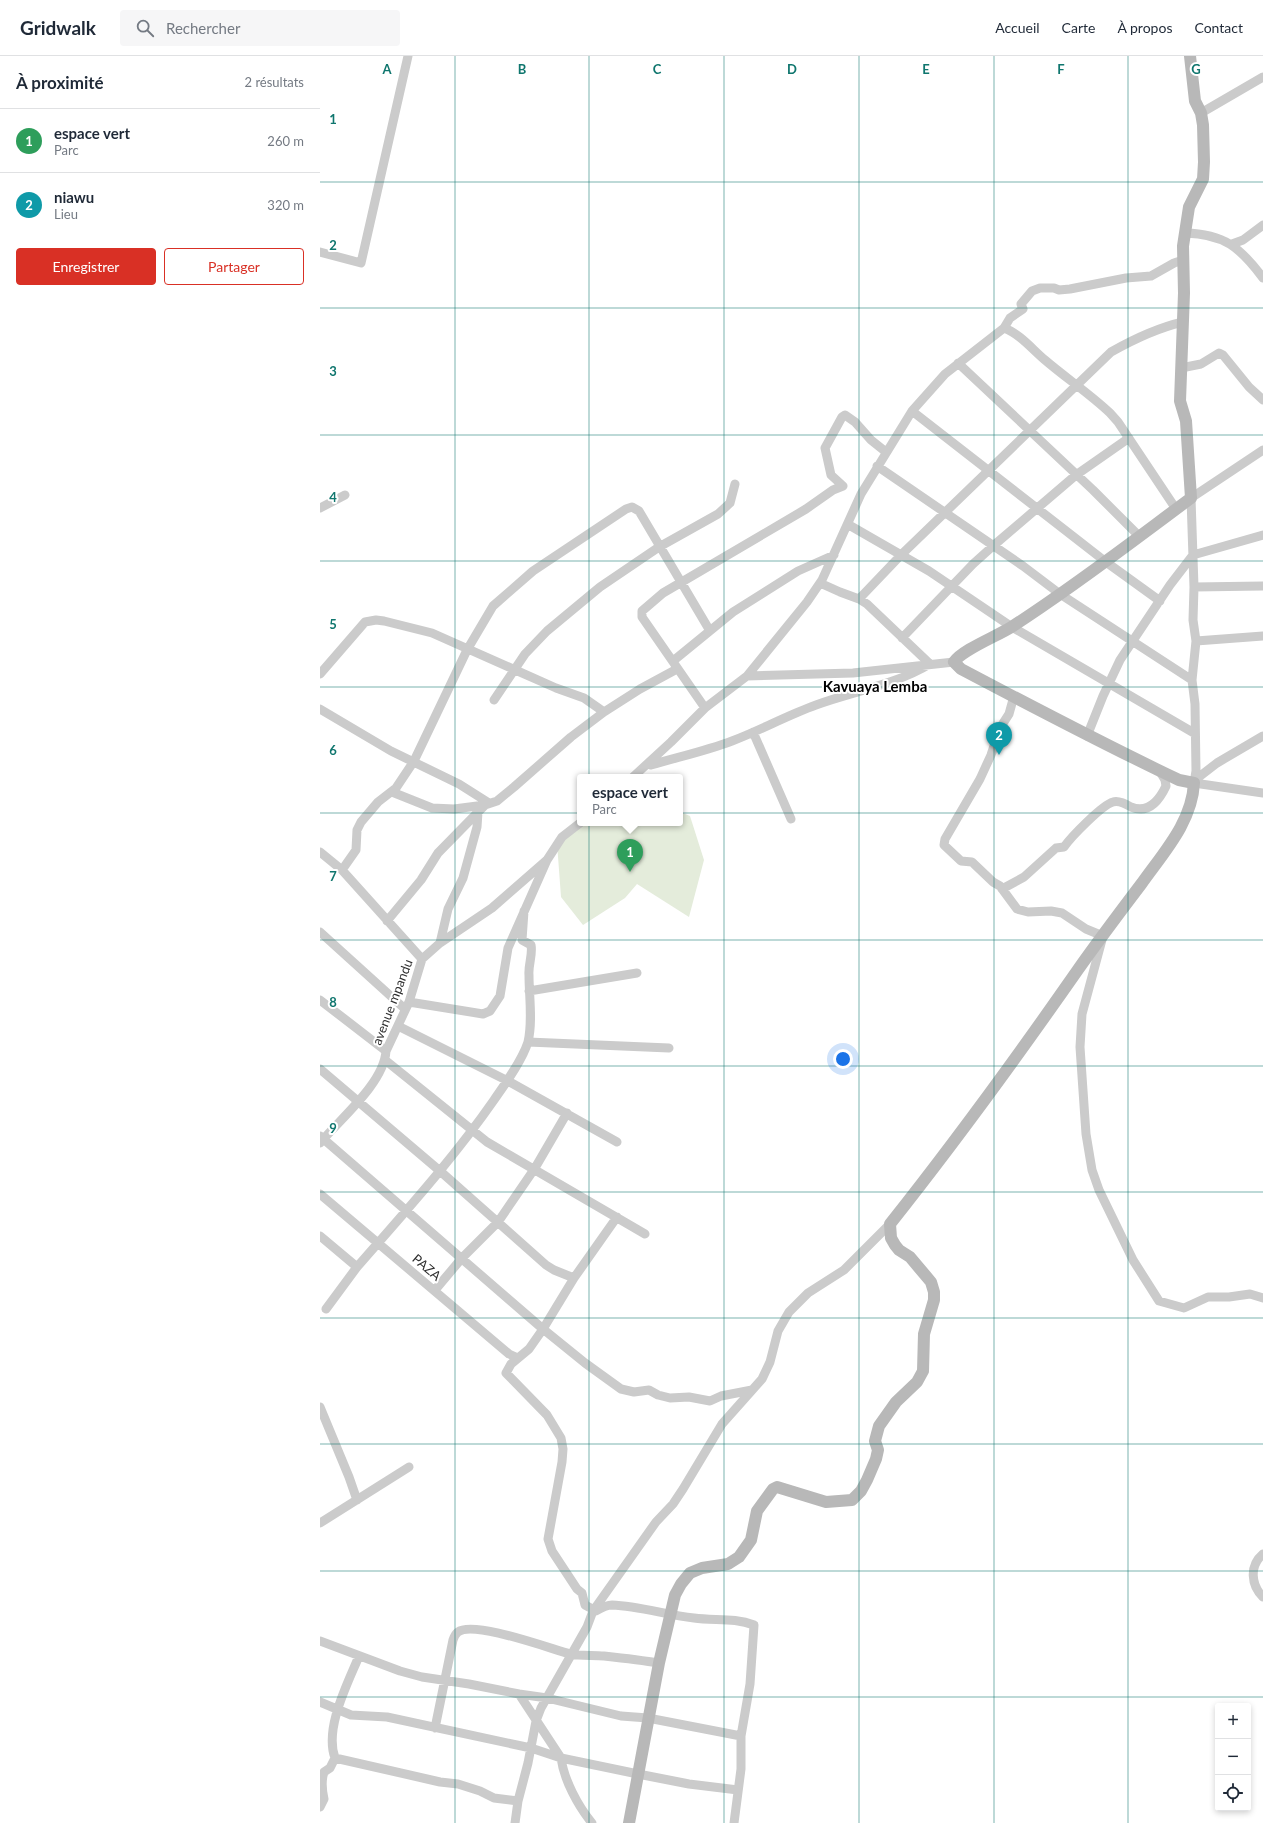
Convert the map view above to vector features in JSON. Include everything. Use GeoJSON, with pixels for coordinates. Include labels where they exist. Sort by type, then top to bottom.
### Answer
{"type":"FeatureCollection","features":[{"type":"Feature","properties":{"kind":"street"},"geometry":{"type":"LineString","coordinates":[[320,252],[361,262],[408,56]]}},
{"type":"Feature","properties":{"kind":"street"},"geometry":{"type":"LineString","coordinates":[[515,1823],[518,1801],[536,1721],[547,1698],[587,1627],[594,1611],[656,1522],[673,1504],[722,1424],[752,1390],[767,1370],[778,1331],[789,1312],[808,1293],[844,1270],[890,1224],[1005,1074],[1173,840],[1190,807],[1194,796],[1196,771],[1194,733],[1195,704],[1192,680],[1196,640],[1193,620],[1194,586],[1191,498],[1186,421],[1180,401],[1183,322],[1182,246],[1189,207],[1204,174],[1201,113],[1195,100],[1190,56]]}},
{"type":"Feature","properties":{"kind":"street"},"geometry":{"type":"LineString","coordinates":[[1201,113],[1263,77]]}},
{"type":"Feature","properties":{"kind":"street"},"geometry":{"type":"LineString","coordinates":[[1232,244],[1243,240],[1263,225]]}},
{"type":"Feature","properties":{"kind":"street"},"geometry":{"type":"LineString","coordinates":[[1185,233],[1204,234],[1232,244],[1253,263],[1263,278]]}},
{"type":"Feature","properties":{"kind":"street"},"geometry":{"type":"LineString","coordinates":[[636,774],[705,708],[747,676],[807,602],[820,583],[849,525],[861,494],[912,411],[945,374],[1004,328],[1010,318],[1023,309],[1021,304],[1032,291],[1040,288],[1054,288],[1059,290],[1070,289],[1126,278],[1152,276],[1183,260]]}},
{"type":"Feature","properties":{"kind":"street"},"geometry":{"type":"LineString","coordinates":[[860,599],[901,555],[1111,352],[1138,337],[1168,325],[1183,322]]}},
{"type":"Feature","properties":{"kind":"street"},"geometry":{"type":"LineString","coordinates":[[1004,328],[1024,340],[1110,413],[1129,438],[1176,509]]}},
{"type":"Feature","properties":{"kind":"street"},"geometry":{"type":"LineString","coordinates":[[1181,368],[1200,364],[1219,353],[1223,355],[1253,392],[1263,400]]}},
{"type":"Feature","properties":{"kind":"street"},"geometry":{"type":"LineString","coordinates":[[958,363],[1030,430],[1139,536]]}},
{"type":"Feature","properties":{"kind":"street"},"geometry":{"type":"LineString","coordinates":[[912,411],[1106,562],[1160,601]]}},
{"type":"Feature","properties":{"kind":"street"},"geometry":{"type":"LineString","coordinates":[[705,708],[640,614],[652,601],[806,509],[833,490],[843,486],[831,475],[825,448],[842,417],[845,415],[855,422],[871,440],[886,452]]}},
{"type":"Feature","properties":{"kind":"street"},"geometry":{"type":"LineString","coordinates":[[902,638],[973,564],[993,546],[1076,474],[1129,438]]}},
{"type":"Feature","properties":{"kind":"street"},"geometry":{"type":"LineString","coordinates":[[747,676],[853,672],[954,662],[962,654],[1012,627],[1106,562],[1191,498],[1263,450]]}},
{"type":"Feature","properties":{"kind":"street"},"geometry":{"type":"LineString","coordinates":[[877,466],[1060,594],[1192,680]]}},
{"type":"Feature","properties":{"kind":"street"},"geometry":{"type":"LineString","coordinates":[[494,700],[514,668],[546,631],[600,587],[659,547],[718,514],[730,503],[735,484]]}},
{"type":"Feature","properties":{"kind":"street"},"geometry":{"type":"LineString","coordinates":[[320,508],[345,495]]}},
{"type":"Feature","properties":{"kind":"street"},"geometry":{"type":"LineString","coordinates":[[342,870],[356,850],[357,830],[361,822],[378,802],[392,792],[414,761],[467,650],[493,606],[509,591],[558,553],[626,509],[632,507],[639,511],[710,631]]}},
{"type":"Feature","properties":{"kind":"street"},"geometry":{"type":"LineString","coordinates":[[849,525],[952,586],[1012,627],[1194,733]]}},
{"type":"Feature","properties":{"kind":"street"},"geometry":{"type":"LineString","coordinates":[[1087,736],[1108,683],[1132,641],[1193,555],[1263,535]]}},
{"type":"Feature","properties":{"kind":"street"},"geometry":{"type":"LineString","coordinates":[[387,921],[421,880],[438,854],[484,807],[497,801],[570,737],[604,712],[675,665],[710,631],[733,612],[798,571],[834,555]]}},
{"type":"Feature","properties":{"kind":"street"},"geometry":{"type":"LineString","coordinates":[[820,583],[860,599],[930,664]]}},
{"type":"Feature","properties":{"kind":"street"},"geometry":{"type":"LineString","coordinates":[[1194,586],[1263,586]]}},
{"type":"Feature","properties":{"kind":"street"},"geometry":{"type":"LineString","coordinates":[[320,674],[365,622],[376,620],[432,633],[467,650],[514,668],[556,688],[584,698],[604,712]]}},
{"type":"Feature","properties":{"kind":"street"},"geometry":{"type":"LineString","coordinates":[[1196,640],[1263,636]]}},
{"type":"Feature","properties":{"kind":"street"},"geometry":{"type":"LineString","coordinates":[[954,662],[961,669],[1087,736],[1187,783],[1194,781],[1217,763],[1263,736]]}},
{"type":"Feature","properties":{"kind":"street"},"geometry":{"type":"LineString","coordinates":[[651,765],[709,749],[817,705],[881,686],[915,673],[930,664]]}},
{"type":"Feature","properties":{"kind":"street"},"geometry":{"type":"LineString","coordinates":[[1014,696],[1009,714],[1000,728],[991,755],[980,779],[944,842],[944,845],[961,861],[969,861],[975,864],[979,870],[1002,889],[1018,909],[1028,912],[1051,911],[1062,913],[1086,929],[1103,936]]}},
{"type":"Feature","properties":{"kind":"street"},"geometry":{"type":"LineString","coordinates":[[320,709],[391,751],[414,761],[472,791],[484,807]]}},
{"type":"Feature","properties":{"kind":"street"},"geometry":{"type":"LineString","coordinates":[[753,732],[791,819]]}},
{"type":"Feature","properties":{"kind":"street"},"geometry":{"type":"LineString","coordinates":[[1002,889],[1024,876],[1056,848],[1064,847],[1070,839],[1076,836],[1083,825],[1112,802],[1121,802],[1137,809],[1148,808],[1161,796],[1166,786],[1165,780],[1159,770]]}},
{"type":"Feature","properties":{"kind":"street"},"geometry":{"type":"LineString","coordinates":[[1194,781],[1263,793]]}},
{"type":"Feature","properties":{"kind":"street"},"geometry":{"type":"LineString","coordinates":[[392,792],[432,808],[454,809],[484,807]]}},
{"type":"Feature","properties":{"kind":"street"},"geometry":{"type":"LineString","coordinates":[[440,943],[448,909],[459,889],[465,872],[477,826],[484,807]]}},
{"type":"Feature","properties":{"kind":"street"},"geometry":{"type":"LineString","coordinates":[[320,932],[407,1005],[483,1014],[490,1011],[500,996],[508,948],[547,860],[562,837],[577,825]]}},
{"type":"Feature","properties":{"kind":"street"},"geometry":{"type":"LineString","coordinates":[[320,852],[342,870],[422,960]]}},
{"type":"Feature","properties":{"kind":"street","name":"avenue mpandu"},"geometry":{"type":"LineString","coordinates":[[321,1140],[372,1083],[407,1005],[422,960],[440,943],[492,908],[547,860]]}},
{"type":"Feature","properties":{"kind":"street"},"geometry":{"type":"LineString","coordinates":[[326,1309],[378,1242],[440,1171],[472,1130],[508,1081],[528,1042],[530,1015],[528,971],[532,949],[531,945],[522,940],[524,911]]}},
{"type":"Feature","properties":{"kind":"street"},"geometry":{"type":"LineString","coordinates":[[1103,936],[1082,1014],[1080,1047],[1086,1134],[1092,1170],[1099,1190],[1132,1260],[1158,1301],[1184,1308],[1208,1297],[1229,1297],[1250,1294],[1263,1298]]}},
{"type":"Feature","properties":{"kind":"street"},"geometry":{"type":"LineString","coordinates":[[529,991],[637,973]]}},
{"type":"Feature","properties":{"kind":"street"},"geometry":{"type":"LineString","coordinates":[[320,1000],[487,1142],[535,1168],[645,1234]]}},
{"type":"Feature","properties":{"kind":"street"},"geometry":{"type":"LineString","coordinates":[[398,1026],[508,1081],[617,1142]]}},
{"type":"Feature","properties":{"kind":"street"},"geometry":{"type":"LineString","coordinates":[[528,1042],[669,1048]]}},
{"type":"Feature","properties":{"kind":"street"},"geometry":{"type":"LineString","coordinates":[[320,1069],[440,1171],[546,1265],[574,1278]]}},
{"type":"Feature","properties":{"kind":"street"},"geometry":{"type":"LineString","coordinates":[[435,1290],[462,1258],[498,1222],[535,1168],[567,1113]]}},
{"type":"Feature","properties":{"kind":"street"},"geometry":{"type":"LineString","coordinates":[[321,1140],[462,1258],[543,1329],[585,1363],[621,1389],[634,1392],[649,1390],[658,1395],[670,1398],[689,1397],[710,1401],[721,1396],[752,1390]]}},
{"type":"Feature","properties":{"kind":"street","name":"PAZA"},"geometry":{"type":"LineString","coordinates":[[320,1194],[509,1354],[518,1358]]}},
{"type":"Feature","properties":{"kind":"street"},"geometry":{"type":"LineString","coordinates":[[594,1611],[585,1605],[582,1593],[577,1589],[549,1544],[549,1529],[562,1448],[561,1438],[547,1415],[507,1376],[506,1373],[507,1369],[529,1349],[574,1278],[617,1217]]}},
{"type":"Feature","properties":{"kind":"street"},"geometry":{"type":"LineString","coordinates":[[629,1823],[659,1663],[675,1595],[681,1584],[690,1573],[702,1568],[728,1564],[739,1557],[748,1547],[751,1540],[757,1511],[772,1488],[777,1487],[826,1502],[843,1501],[856,1497],[867,1480],[876,1459],[878,1450],[876,1441],[879,1426],[896,1402],[917,1382],[923,1371],[924,1334],[934,1300],[934,1292],[931,1282],[910,1256],[899,1250],[895,1245],[891,1238],[890,1224]]}},
{"type":"Feature","properties":{"kind":"street"},"geometry":{"type":"LineString","coordinates":[[320,1236],[358,1267]]}},
{"type":"Feature","properties":{"kind":"street"},"geometry":{"type":"LineString","coordinates":[[320,1407],[357,1500]]}},
{"type":"Feature","properties":{"kind":"street"},"geometry":{"type":"LineString","coordinates":[[320,1523],[409,1467]]}},
{"type":"Feature","properties":{"kind":"street"},"geometry":{"type":"LineString","coordinates":[[1263,1554],[1255,1565],[1253,1573],[1254,1584],[1263,1597]]}},
{"type":"Feature","properties":{"kind":"street"},"geometry":{"type":"LineString","coordinates":[[594,1611],[608,1605],[620,1605],[695,1618],[740,1620],[754,1625],[750,1684],[741,1736],[741,1769],[734,1823]]}},
{"type":"Feature","properties":{"kind":"street"},"geometry":{"type":"LineString","coordinates":[[435,1728],[453,1640],[457,1632],[462,1630],[473,1630],[504,1635],[543,1644],[571,1654],[619,1657],[659,1663]]}},
{"type":"Feature","properties":{"kind":"street"},"geometry":{"type":"LineString","coordinates":[[320,1641],[400,1671],[547,1698],[615,1714],[648,1718],[741,1736]]}},
{"type":"Feature","properties":{"kind":"street"},"geometry":{"type":"LineString","coordinates":[[320,1807],[324,1799],[322,1793],[324,1788],[321,1781],[324,1772],[330,1768],[335,1758],[333,1740],[337,1710],[359,1656]]}},
{"type":"Feature","properties":{"kind":"street"},"geometry":{"type":"LineString","coordinates":[[519,1694],[561,1758],[563,1771],[584,1813],[592,1823]]}},
{"type":"Feature","properties":{"kind":"street"},"geometry":{"type":"LineString","coordinates":[[320,1702],[351,1715],[387,1717],[531,1748],[561,1758],[689,1784],[738,1790]]}},
{"type":"Feature","properties":{"kind":"street"},"geometry":{"type":"LineString","coordinates":[[335,1758],[440,1782],[458,1784],[480,1791],[494,1798],[518,1801]]}},
{"type":"Feature","properties":{"kind":"green space"},"geometry":{"type":"Polygon","coordinates":[[[683,813],[690,816],[704,860],[689,917],[637,884],[625,898],[583,925],[561,897],[557,843],[577,826],[683,826],[683,813]]]}},
{"type":"Feature","properties":{"kind":"place","name":"niawu"},"geometry":{"type":"Point","coordinates":[999,755]}},
{"type":"Feature","properties":{"kind":"place","name":"espace vert"},"geometry":{"type":"Point","coordinates":[630,872]}},
{"type":"Feature","properties":{"kind":"district","name":"Kavuaya Lemba"},"geometry":{"type":"Point","coordinates":[875,687]}}]}
